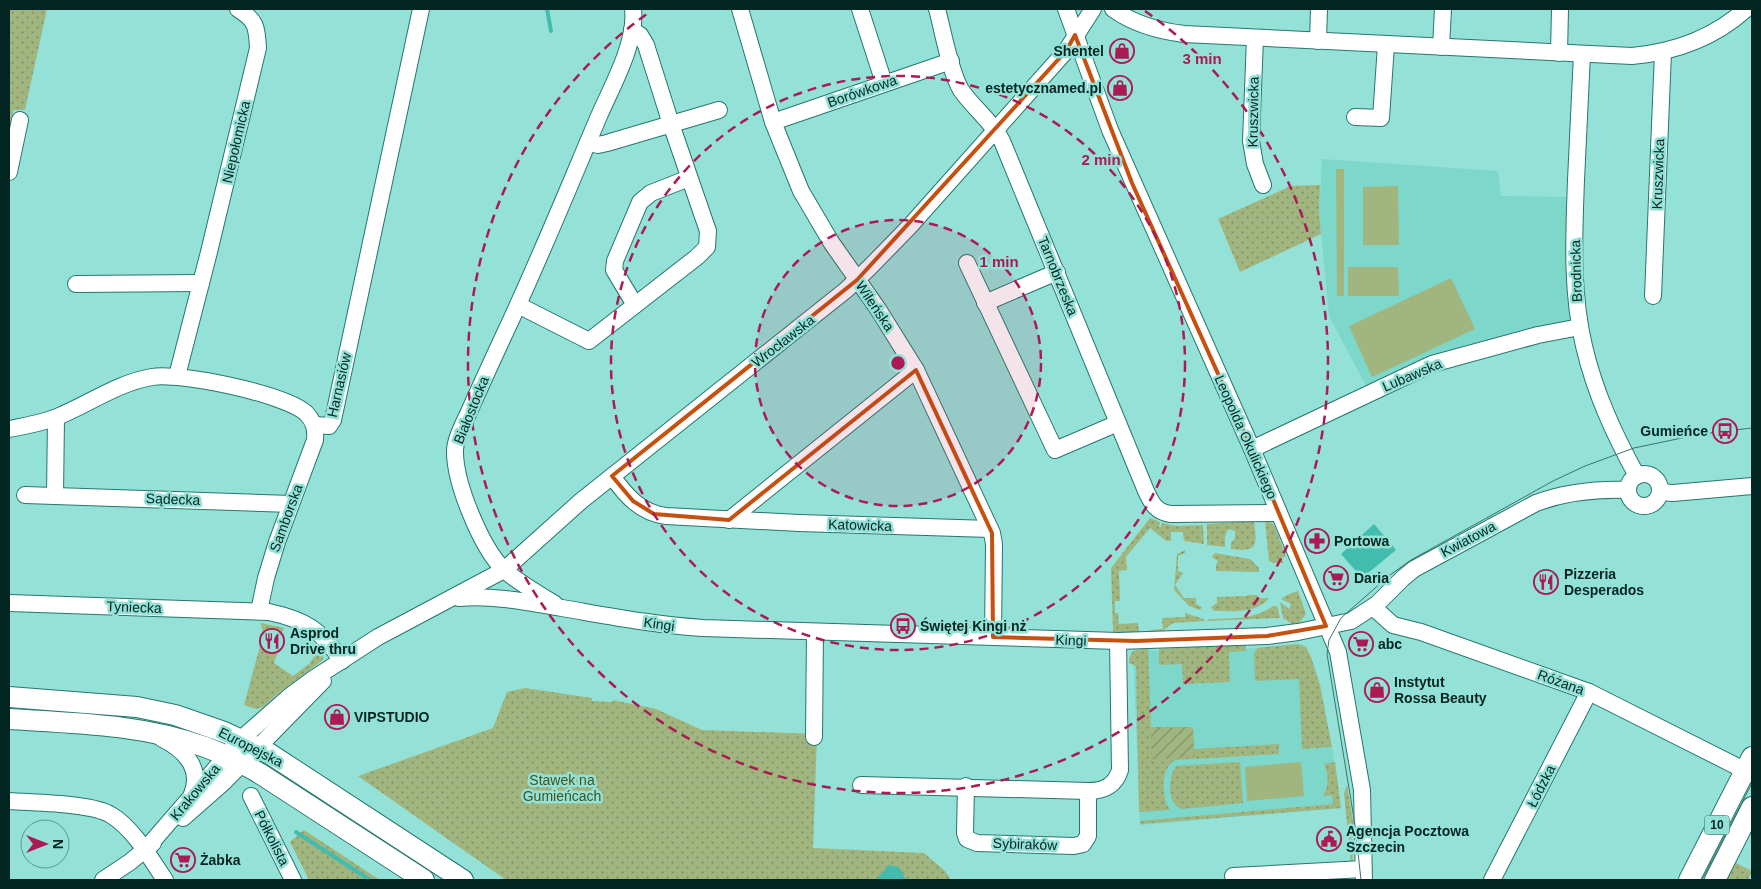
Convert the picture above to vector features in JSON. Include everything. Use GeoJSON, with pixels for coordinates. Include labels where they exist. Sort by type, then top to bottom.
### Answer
{"type":"FeatureCollection","features":[{"type":"Feature","properties":{"kind":"main road","name":"Europejska"},"geometry":{"type":"LineString","coordinates":[[9,698],[137,707],[175,715],[249,744],[280,760],[463,880]]}},
{"type":"Feature","properties":{"kind":"main road","name":"Europejska"},"geometry":{"type":"LineString","coordinates":[[9,719],[113,726],[148,731],[204,746],[234,760],[282,788],[424,880]]}},
{"type":"Feature","properties":{"kind":"main road","name":"10"},"geometry":{"type":"LineString","coordinates":[[1689,880],[1750,767]]}},
{"type":"Feature","properties":{"kind":"main road","name":"10"},"geometry":{"type":"LineString","coordinates":[[1715,880],[1752,807]]}},
{"type":"Feature","properties":{"kind":"street","name":"Niepołomicka"},"geometry":{"type":"LineString","coordinates":[[177,376],[258,48],[258,30],[250,16],[238,9]]}},
{"type":"Feature","properties":{"kind":"street","name":"Harnasiów"},"geometry":{"type":"LineString","coordinates":[[9,429],[56,418],[124,385],[152,377],[177,376],[210,381],[292,404],[306,413],[315,425],[329,426],[333,420],[421,9]]}},
{"type":"Feature","properties":{"kind":"street","name":"Białostocka"},"geometry":{"type":"LineString","coordinates":[[504,570],[483,538],[469,509],[458,477],[455,451],[458,436],[518,305],[617,74],[632,30],[634,21],[633,9]]}},
{"type":"Feature","properties":{"kind":"street","name":"Wileńska"},"geometry":{"type":"LineString","coordinates":[[740,9],[773,122],[801,191],[831,242],[878,309],[916,370],[990,529],[994,544],[993,637]]}},
{"type":"Feature","properties":{"kind":"street"},"geometry":{"type":"LineString","coordinates":[[860,9],[884,84]]}},
{"type":"Feature","properties":{"kind":"street"},"geometry":{"type":"LineString","coordinates":[[937,9],[958,85],[962,92],[996,129]]}},
{"type":"Feature","properties":{"kind":"street","name":"Leopolda Okulickiego"},"geometry":{"type":"LineString","coordinates":[[1066,9],[1104,114],[1132,183],[1252,449],[1341,664],[1363,807],[1364,875]]}},
{"type":"Feature","properties":{"kind":"street","name":"Wrocławska"},"geometry":{"type":"LineString","coordinates":[[449,600],[504,570],[565,514],[857,280],[897,239],[1066,51],[1093,9]]}},
{"type":"Feature","properties":{"kind":"street"},"geometry":{"type":"LineString","coordinates":[[1113,9],[1143,25],[1172,32],[1386,45],[1632,56],[1663,52],[1685,46],[1708,36],[1746,9]]}},
{"type":"Feature","properties":{"kind":"street"},"geometry":{"type":"LineString","coordinates":[[1318,41],[1319,9]]}},
{"type":"Feature","properties":{"kind":"street"},"geometry":{"type":"LineString","coordinates":[[1441,47],[1443,9]]}},
{"type":"Feature","properties":{"kind":"street"},"geometry":{"type":"LineString","coordinates":[[1559,53],[1560,9]]}},
{"type":"Feature","properties":{"kind":"street"},"geometry":{"type":"LineString","coordinates":[[518,305],[589,341],[700,255],[707,247],[708,231],[646,45],[640,35],[632,30]]}},
{"type":"Feature","properties":{"kind":"street","name":"Kruszwicka"},"geometry":{"type":"LineString","coordinates":[[1255,38],[1251,141],[1255,164],[1263,185]]}},
{"type":"Feature","properties":{"kind":"street"},"geometry":{"type":"LineString","coordinates":[[1355,117],[1381,118],[1386,45]]}},
{"type":"Feature","properties":{"kind":"street","name":"Kruszwicka"},"geometry":{"type":"LineString","coordinates":[[1653,296],[1663,52]]}},
{"type":"Feature","properties":{"kind":"street","name":"Brodnicka"},"geometry":{"type":"LineString","coordinates":[[1582,54],[1574,244],[1575,285],[1580,327],[1587,359],[1600,400],[1637,476]]}},
{"type":"Feature","properties":{"kind":"street","name":"Borówkowa"},"geometry":{"type":"LineString","coordinates":[[773,122],[951,61]]}},
{"type":"Feature","properties":{"kind":"street"},"geometry":{"type":"LineString","coordinates":[[588,142],[598,145],[607,143],[719,110]]}},
{"type":"Feature","properties":{"kind":"street"},"geometry":{"type":"LineString","coordinates":[[9,172],[20,120]]}},
{"type":"Feature","properties":{"kind":"street","name":"Tarnobrzeska"},"geometry":{"type":"LineString","coordinates":[[996,129],[1016,171],[1118,424],[1154,506],[1159,511],[1180,515],[1279,512]]}},
{"type":"Feature","properties":{"kind":"street"},"geometry":{"type":"LineString","coordinates":[[635,305],[614,270],[614,260],[640,202],[651,192],[689,178]]}},
{"type":"Feature","properties":{"kind":"street"},"geometry":{"type":"LineString","coordinates":[[966,263],[1055,450],[1118,424]]}},
{"type":"Feature","properties":{"kind":"street"},"geometry":{"type":"LineString","coordinates":[[985,303],[1057,272]]}},
{"type":"Feature","properties":{"kind":"street"},"geometry":{"type":"LineString","coordinates":[[76,284],[201,283]]}},
{"type":"Feature","properties":{"kind":"street","name":"Lubawska"},"geometry":{"type":"LineString","coordinates":[[1252,449],[1432,364],[1538,335],[1580,327]]}},
{"type":"Feature","properties":{"kind":"street"},"geometry":{"type":"LineString","coordinates":[[729,520],[916,370]]}},
{"type":"Feature","properties":{"kind":"street"},"geometry":{"type":"LineString","coordinates":[[55,495],[56,418]]}},
{"type":"Feature","properties":{"kind":"street","name":"Samborska"},"geometry":{"type":"LineString","coordinates":[[259,611],[270,564],[315,440],[315,425]]}},
{"type":"Feature","properties":{"kind":"street"},"geometry":{"type":"LineString","coordinates":[[1644,474],[1654,478],[1658,484],[1660,492],[1654,502],[1648,506],[1632,501],[1628,490],[1631,480],[1637,476],[1644,474]]}},
{"type":"Feature","properties":{"kind":"street","name":"Katowicka"},"geometry":{"type":"LineString","coordinates":[[612,476],[633,501],[654,514],[666,516],[990,529]]}},
{"type":"Feature","properties":{"kind":"street"},"geometry":{"type":"LineString","coordinates":[[1660,492],[1752,486]]}},
{"type":"Feature","properties":{"kind":"street","name":"Kwiatowa"},"geometry":{"type":"LineString","coordinates":[[1326,626],[1351,621],[1373,607],[1416,568],[1534,505],[1554,497],[1578,492],[1607,489],[1628,490]]}},
{"type":"Feature","properties":{"kind":"street","name":"Sądecka"},"geometry":{"type":"LineString","coordinates":[[25,495],[291,504]]}},
{"type":"Feature","properties":{"kind":"street"},"geometry":{"type":"LineString","coordinates":[[504,570],[506,586],[512,599]]}},
{"type":"Feature","properties":{"kind":"street","name":"Kingi"},"geometry":{"type":"LineString","coordinates":[[504,570],[540,595],[564,608]]}},
{"type":"Feature","properties":{"kind":"street","name":"Kingi"},"geometry":{"type":"LineString","coordinates":[[449,600],[479,597],[512,599],[687,627],[1118,641],[1267,636],[1326,626]]}},
{"type":"Feature","properties":{"kind":"street","name":"Krakowska"},"geometry":{"type":"LineString","coordinates":[[145,850],[192,794],[234,760],[300,688],[378,637],[449,600]]}},
{"type":"Feature","properties":{"kind":"street","name":"Tyniecka"},"geometry":{"type":"LineString","coordinates":[[9,603],[259,611]]}},
{"type":"Feature","properties":{"kind":"street","name":"Różana"},"geometry":{"type":"LineString","coordinates":[[1373,607],[1393,625],[1421,632],[1589,692],[1750,767]]}},
{"type":"Feature","properties":{"kind":"street"},"geometry":{"type":"LineString","coordinates":[[259,611],[286,616],[310,626],[324,637],[342,661]]}},
{"type":"Feature","properties":{"kind":"street"},"geometry":{"type":"LineString","coordinates":[[814,736],[815,632]]}},
{"type":"Feature","properties":{"kind":"street"},"geometry":{"type":"LineString","coordinates":[[861,784],[1088,791],[1108,788],[1118,778],[1120,770],[1118,641]]}},
{"type":"Feature","properties":{"kind":"street","name":"Łódzka"},"geometry":{"type":"LineString","coordinates":[[1492,880],[1589,692]]}},
{"type":"Feature","properties":{"kind":"street","name":"Europejska"},"geometry":{"type":"LineString","coordinates":[[148,731],[168,741],[186,754],[192,762],[195,780],[192,794]]}},
{"type":"Feature","properties":{"kind":"street","name":"Krakowska"},"geometry":{"type":"LineString","coordinates":[[103,880],[145,850],[224,782],[234,760]]}},
{"type":"Feature","properties":{"kind":"street","name":"Sybiraków"},"geometry":{"type":"LineString","coordinates":[[966,786],[965,833],[967,839],[977,843],[1074,846],[1083,844],[1088,836],[1088,791]]}},
{"type":"Feature","properties":{"kind":"street","name":"Półkolista"},"geometry":{"type":"LineString","coordinates":[[250,796],[293,880]]}},
{"type":"Feature","properties":{"kind":"street"},"geometry":{"type":"LineString","coordinates":[[9,801],[79,806],[101,810],[117,818],[145,850],[164,880]]}},
{"type":"Feature","properties":{"kind":"street"},"geometry":{"type":"LineString","coordinates":[[1233,876],[1364,875]]}},
{"type":"Feature","properties":{"kind":"highlighted area"},"geometry":{"type":"Polygon","coordinates":[[[1075,35],[1132,183],[1252,449],[1326,626],[1267,636],[1136,641],[993,637],[992,533],[916,370],[729,520],[654,514],[633,501],[612,476],[857,280],[1066,51],[1075,35]]]}},
{"type":"Feature","properties":{"kind":"shaded area"},"geometry":{"type":"Polygon","coordinates":[[[1322,159],[1498,171],[1501,196],[1568,197],[1566,259],[1571,320],[1431,355],[1366,386],[1329,316],[1319,211],[1322,159]]]}},
{"type":"Feature","properties":{"kind":"shaded area"},"geometry":{"type":"Polygon","coordinates":[[[1374,524],[1396,550],[1362,578],[1341,554],[1374,524]]]}},
{"type":"Feature","properties":{"kind":"shaded area"},"geometry":{"type":"Polygon","coordinates":[[[1303,645],[1308,651],[1320,685],[1341,808],[1140,825],[1133,649],[1148,649],[1161,652],[1229,650],[1303,645]]]}},
{"type":"Feature","properties":{"kind":"shaded area"},"geometry":{"type":"Polygon","coordinates":[[[888,865],[899,867],[906,880],[878,880],[879,875],[888,865]]]}},
{"type":"Feature","properties":{"kind":"green space"},"geometry":{"type":"Polygon","coordinates":[[[9,9],[47,9],[25,110],[13,110],[9,130],[9,9]]]}},
{"type":"Feature","properties":{"kind":"green space"},"geometry":{"type":"Polygon","coordinates":[[[1336,169],[1344,169],[1344,296],[1337,296],[1336,169]]]}},
{"type":"Feature","properties":{"kind":"green space"},"geometry":{"type":"Polygon","coordinates":[[[1320,185],[1319,211],[1321,234],[1240,272],[1218,219],[1291,186],[1320,185]]]}},
{"type":"Feature","properties":{"kind":"green space"},"geometry":{"type":"Polygon","coordinates":[[[1398,186],[1399,245],[1363,245],[1363,187],[1398,186]]]}},
{"type":"Feature","properties":{"kind":"green space"},"geometry":{"type":"Polygon","coordinates":[[[1348,267],[1398,267],[1399,296],[1348,296],[1348,267]]]}},
{"type":"Feature","properties":{"kind":"green space"},"geometry":{"type":"Polygon","coordinates":[[[1451,278],[1475,329],[1372,377],[1349,326],[1451,278]]]}},
{"type":"Feature","properties":{"kind":"green space"},"geometry":{"type":"Polygon","coordinates":[[[1150,518],[1160,522],[1159,527],[1161,527],[1162,523],[1176,526],[1203,525],[1204,544],[1184,541],[1183,532],[1171,532],[1171,541],[1166,541],[1150,528],[1126,557],[1127,570],[1119,571],[1120,601],[1115,601],[1115,613],[1118,613],[1119,624],[1138,623],[1139,632],[1112,633],[1111,568],[1150,518]]]}},
{"type":"Feature","properties":{"kind":"green space"},"geometry":{"type":"Polygon","coordinates":[[[1254,521],[1256,536],[1254,545],[1251,548],[1247,550],[1231,549],[1231,543],[1235,538],[1235,531],[1228,529],[1225,537],[1225,547],[1207,545],[1207,524],[1254,521]]]}},
{"type":"Feature","properties":{"kind":"green space"},"geometry":{"type":"Polygon","coordinates":[[[1265,521],[1272,523],[1275,527],[1286,556],[1282,558],[1283,563],[1269,561],[1265,521]]]}},
{"type":"Feature","properties":{"kind":"green space"},"geometry":{"type":"Polygon","coordinates":[[[1185,550],[1185,553],[1178,556],[1178,571],[1183,573],[1175,585],[1184,598],[1196,598],[1196,604],[1202,607],[1200,610],[1189,606],[1174,590],[1177,554],[1185,550]]]}},
{"type":"Feature","properties":{"kind":"green space"},"geometry":{"type":"Polygon","coordinates":[[[1215,553],[1250,559],[1259,568],[1259,572],[1216,571],[1218,561],[1212,557],[1215,553]]]}},
{"type":"Feature","properties":{"kind":"green space"},"geometry":{"type":"Polygon","coordinates":[[[1298,591],[1306,614],[1299,623],[1292,624],[1283,618],[1280,602],[1289,609],[1291,604],[1281,599],[1298,591]]]}},
{"type":"Feature","properties":{"kind":"green space"},"geometry":{"type":"Polygon","coordinates":[[[1247,595],[1269,598],[1258,607],[1251,609],[1214,611],[1211,607],[1217,603],[1217,597],[1247,595]]]}},
{"type":"Feature","properties":{"kind":"green space"},"geometry":{"type":"Polygon","coordinates":[[[1276,606],[1278,609],[1280,618],[1207,621],[1209,619],[1250,616],[1266,611],[1276,606]]]}},
{"type":"Feature","properties":{"kind":"green space"},"geometry":{"type":"Polygon","coordinates":[[[1185,613],[1205,621],[1173,623],[1161,632],[1151,633],[1151,630],[1163,629],[1162,618],[1185,617],[1185,613]]]}},
{"type":"Feature","properties":{"kind":"green space"},"geometry":{"type":"Polygon","coordinates":[[[261,623],[284,628],[275,647],[278,651],[274,663],[293,676],[309,664],[320,649],[324,652],[323,660],[263,707],[256,709],[244,705],[263,635],[261,623]]]}},
{"type":"Feature","properties":{"kind":"green space"},"geometry":{"type":"Polygon","coordinates":[[[1246,644],[1246,651],[1229,652],[1230,682],[1183,684],[1182,664],[1159,665],[1159,649],[1246,644]]]}},
{"type":"Feature","properties":{"kind":"green space"},"geometry":{"type":"Polygon","coordinates":[[[1298,644],[1306,647],[1311,657],[1320,685],[1332,747],[1302,749],[1299,679],[1255,681],[1254,653],[1258,648],[1298,644]]]}},
{"type":"Feature","properties":{"kind":"green space"},"geometry":{"type":"Polygon","coordinates":[[[1148,649],[1151,727],[1193,727],[1194,749],[1279,744],[1279,754],[1176,760],[1167,769],[1164,783],[1165,798],[1170,810],[1139,812],[1136,666],[1129,663],[1129,659],[1132,652],[1148,649]]]}},
{"type":"Feature","properties":{"kind":"green space","name":"Stawek na Gumieńcach"},"geometry":{"type":"Polygon","coordinates":[[[525,688],[592,698],[592,701],[612,702],[613,700],[656,709],[702,730],[817,734],[813,848],[924,853],[945,871],[951,880],[506,880],[358,776],[493,728],[507,692],[525,688]]]}},
{"type":"Feature","properties":{"kind":"green space"},"geometry":{"type":"Polygon","coordinates":[[[1193,727],[1194,757],[1152,759],[1151,728],[1193,727]]]}},
{"type":"Feature","properties":{"kind":"green space"},"geometry":{"type":"Polygon","coordinates":[[[1240,762],[1243,803],[1182,809],[1173,802],[1170,783],[1176,766],[1240,762]]]}},
{"type":"Feature","properties":{"kind":"green space"},"geometry":{"type":"Polygon","coordinates":[[[1301,762],[1304,796],[1247,801],[1245,767],[1301,762]]]}},
{"type":"Feature","properties":{"kind":"green space"},"geometry":{"type":"Polygon","coordinates":[[[1335,762],[1341,808],[1140,824],[1140,821],[1333,804],[1332,795],[1323,796],[1328,780],[1324,764],[1335,762]]]}},
{"type":"Feature","properties":{"kind":"green space"},"geometry":{"type":"Polygon","coordinates":[[[1347,785],[1354,827],[1351,827],[1353,866],[1351,866],[1344,793],[1347,785]]]}},
{"type":"Feature","properties":{"kind":"green space"},"geometry":{"type":"Polygon","coordinates":[[[304,830],[380,880],[309,880],[290,842],[304,830]]]}},
{"type":"Feature","properties":{"kind":"green space"},"geometry":{"type":"Polygon","coordinates":[[[1736,863],[1752,871],[1748,880],[1721,880],[1731,865],[1736,863]]]}},
{"type":"Feature","properties":{"kind":"waterway"},"geometry":{"type":"LineString","coordinates":[[547,9],[551,31]]}},
{"type":"Feature","properties":{"kind":"waterway"},"geometry":{"type":"LineString","coordinates":[[296,832],[370,880]]}},
{"type":"Feature","properties":{"kind":"tram line"},"geometry":{"type":"LineString","coordinates":[[1361,880],[1355,825],[1327,654],[1329,640],[1341,618],[1390,575],[1411,560],[1553,481],[1585,466],[1634,448],[1701,434],[1752,428]]}},
{"type":"Feature","properties":{"kind":"tram line"},"geometry":{"type":"LineString","coordinates":[[1702,880],[1752,783]]}},
{"type":"Feature","properties":{"kind":"place","name":"Shentel"},"geometry":{"type":"Point","coordinates":[1122,51]}},
{"type":"Feature","properties":{"kind":"place","name":"estetycznamed.pl"},"geometry":{"type":"Point","coordinates":[1120,88]}},
{"type":"Feature","properties":{"kind":"place","name":"Gumieńce"},"geometry":{"type":"Point","coordinates":[1725,431]}},
{"type":"Feature","properties":{"kind":"place","name":"Portowa"},"geometry":{"type":"Point","coordinates":[1317,541]}},
{"type":"Feature","properties":{"kind":"place","name":"Daria"},"geometry":{"type":"Point","coordinates":[1336,578]}},
{"type":"Feature","properties":{"kind":"place","name":"Pizzeria Desperados"},"geometry":{"type":"Point","coordinates":[1546,582]}},
{"type":"Feature","properties":{"kind":"place","name":"Świętej Kingi nż"},"geometry":{"type":"Point","coordinates":[903,626]}},
{"type":"Feature","properties":{"kind":"place","name":"Asprod Drive thru"},"geometry":{"type":"Point","coordinates":[272,641]}},
{"type":"Feature","properties":{"kind":"place","name":"abc"},"geometry":{"type":"Point","coordinates":[1361,644]}},
{"type":"Feature","properties":{"kind":"place","name":"Instytut Rossa Beauty"},"geometry":{"type":"Point","coordinates":[1377,690]}},
{"type":"Feature","properties":{"kind":"place","name":"VIPSTUDIO"},"geometry":{"type":"Point","coordinates":[337,717]}},
{"type":"Feature","properties":{"kind":"place","name":"Agencja Pocztowa Szczecin"},"geometry":{"type":"Point","coordinates":[1329,839]}},
{"type":"Feature","properties":{"kind":"place","name":"Żabka"},"geometry":{"type":"Point","coordinates":[183,860]}}]}
